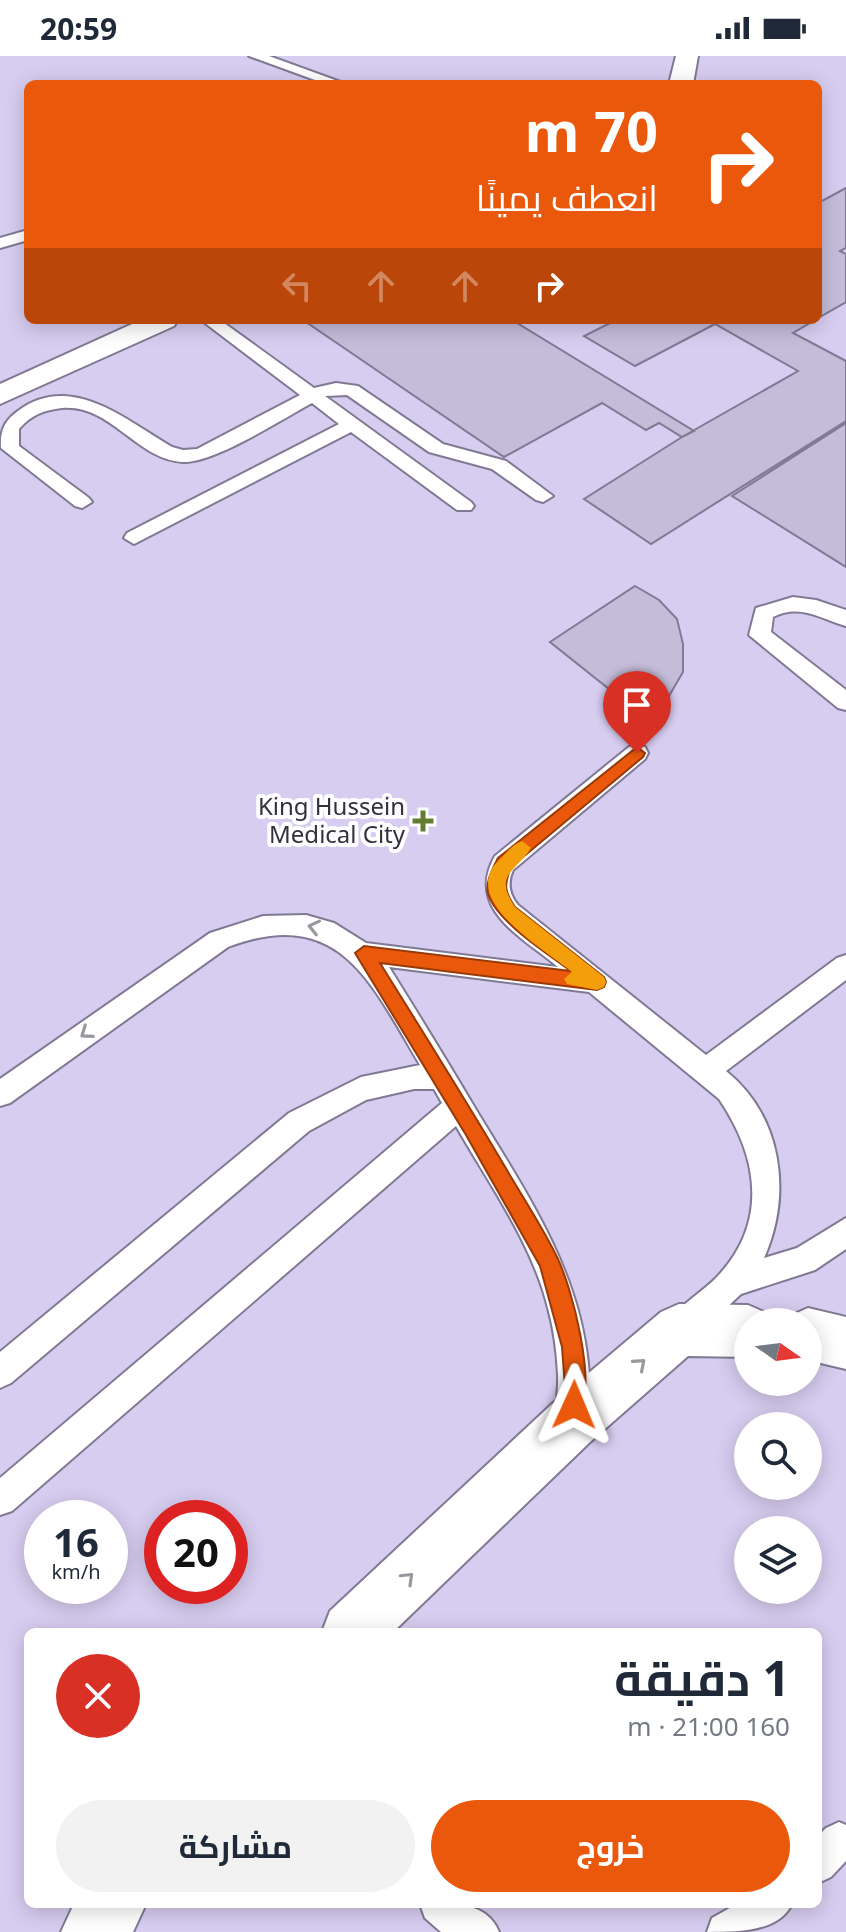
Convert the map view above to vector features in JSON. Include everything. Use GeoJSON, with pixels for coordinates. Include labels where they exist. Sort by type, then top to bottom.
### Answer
{"type":"FeatureCollection","features":[{"type":"Feature","properties":{"kind":"street"},"geometry":{"type":"LineString","coordinates":[[682,80],[687,56]]}},
{"type":"Feature","properties":{"kind":"street"},"geometry":{"type":"LineString","coordinates":[[0,395],[155,324]]}},
{"type":"Feature","properties":{"kind":"street"},"geometry":{"type":"LineString","coordinates":[[355,1628],[571,1423],[679,1330],[734,1331]]}},
{"type":"Feature","properties":{"kind":"street"},"geometry":{"type":"LineString","coordinates":[[822,1337],[846,1343]]}},
{"type":"Feature","properties":{"kind":"lane"},"geometry":{"type":"LineString","coordinates":[[256,56],[328,80]]}},
{"type":"Feature","properties":{"kind":"lane"},"geometry":{"type":"LineString","coordinates":[[285,80],[305,72]]}},
{"type":"Feature","properties":{"kind":"lane"},"geometry":{"type":"LineString","coordinates":[[0,243],[24,236]]}},
{"type":"Feature","properties":{"kind":"lane"},"geometry":{"type":"LineString","coordinates":[[215,324],[464,506]]}},
{"type":"Feature","properties":{"kind":"lane"},"geometry":{"type":"LineString","coordinates":[[82,502],[10,448],[8,433],[20,417],[54,403],[92,404],[169,454],[188,457],[201,454],[313,395],[336,388],[352,390],[436,448],[499,465],[543,496]]}},
{"type":"Feature","properties":{"kind":"lane"},"geometry":{"type":"LineString","coordinates":[[134,538],[352,424]]}},
{"type":"Feature","properties":{"kind":"lane"},"geometry":{"type":"LineString","coordinates":[[846,619],[832,610],[777,604],[763,613],[760,635],[846,702]]}},
{"type":"Feature","properties":{"kind":"lane"},"geometry":{"type":"LineString","coordinates":[[637,753],[504,863],[496,883],[497,893],[509,912],[707,1070],[746,1111],[765,1159],[769,1185],[761,1234],[732,1282],[679,1330]]}},
{"type":"Feature","properties":{"kind":"lane"},"geometry":{"type":"LineString","coordinates":[[0,1094],[219,940],[238,931],[281,923],[302,924],[325,930],[364,953],[597,982]]}},
{"type":"Feature","properties":{"kind":"lane"},"geometry":{"type":"LineString","coordinates":[[364,953],[459,1106],[550,1263],[573,1347],[576,1387],[571,1423]]}},
{"type":"Feature","properties":{"kind":"lane"},"geometry":{"type":"LineString","coordinates":[[707,1070],[846,966]]}},
{"type":"Feature","properties":{"kind":"lane"},"geometry":{"type":"LineString","coordinates":[[0,1372],[299,1122],[361,1089],[414,1077],[441,1077]]}},
{"type":"Feature","properties":{"kind":"lane"},"geometry":{"type":"LineString","coordinates":[[0,1499],[459,1106]]}},
{"type":"Feature","properties":{"kind":"lane"},"geometry":{"type":"LineString","coordinates":[[732,1282],[805,1260],[846,1232]]}},
{"type":"Feature","properties":{"kind":"lane"},"geometry":{"type":"LineString","coordinates":[[443,1908],[458,1921],[480,1932]]}},
{"type":"Feature","properties":{"kind":"lane"},"geometry":{"type":"LineString","coordinates":[[726,1932],[766,1908]]}},
{"type":"Feature","properties":{"kind":"shaded area","name":"King Hussein Medical City"},"geometry":{"type":"Polygon","coordinates":[[[0,56],[846,56],[846,1932],[0,1932],[0,56]]]}},
{"type":"Feature","properties":{"kind":"building"},"geometry":{"type":"Polygon","coordinates":[[[846,188],[846,248],[840,251],[846,254],[846,302],[822,316],[822,201],[846,188]]]}},
{"type":"Feature","properties":{"kind":"building"},"geometry":{"type":"Polygon","coordinates":[[[309,324],[519,324],[694,431],[682,437],[659,423],[646,430],[602,403],[504,457],[309,324]]]}},
{"type":"Feature","properties":{"kind":"building"},"geometry":{"type":"Polygon","coordinates":[[[608,324],[715,324],[635,366],[584,336],[608,324]]]}},
{"type":"Feature","properties":{"kind":"building"},"geometry":{"type":"Polygon","coordinates":[[[715,324],[808,324],[793,333],[846,361],[846,421],[651,544],[584,499],[682,437],[798,371],[715,324]]]}},
{"type":"Feature","properties":{"kind":"building"},"geometry":{"type":"Polygon","coordinates":[[[846,423],[846,567],[732,496],[846,423]]]}},
{"type":"Feature","properties":{"kind":"building"},"geometry":{"type":"Polygon","coordinates":[[[635,586],[659,600],[677,619],[683,644],[683,672],[669,696],[648,720],[550,642],[635,586]]]}},
{"type":"Feature","properties":{"kind":"slow traffic"},"geometry":{"type":"LineString","coordinates":[[522,848],[498,872],[497,893],[509,912],[597,982],[573,979]]}},
{"type":"Feature","properties":{"kind":"place","name":"King Hussein Medical City"},"geometry":{"type":"Point","coordinates":[423,821]}},
{"type":"Feature","properties":{"kind":"route"},"geometry":{"type":"LineString","coordinates":[[574,1405],[573,1347],[550,1263],[473,1129],[364,953],[597,982],[509,912],[501,903],[496,883],[504,863],[637,753]]}}]}
